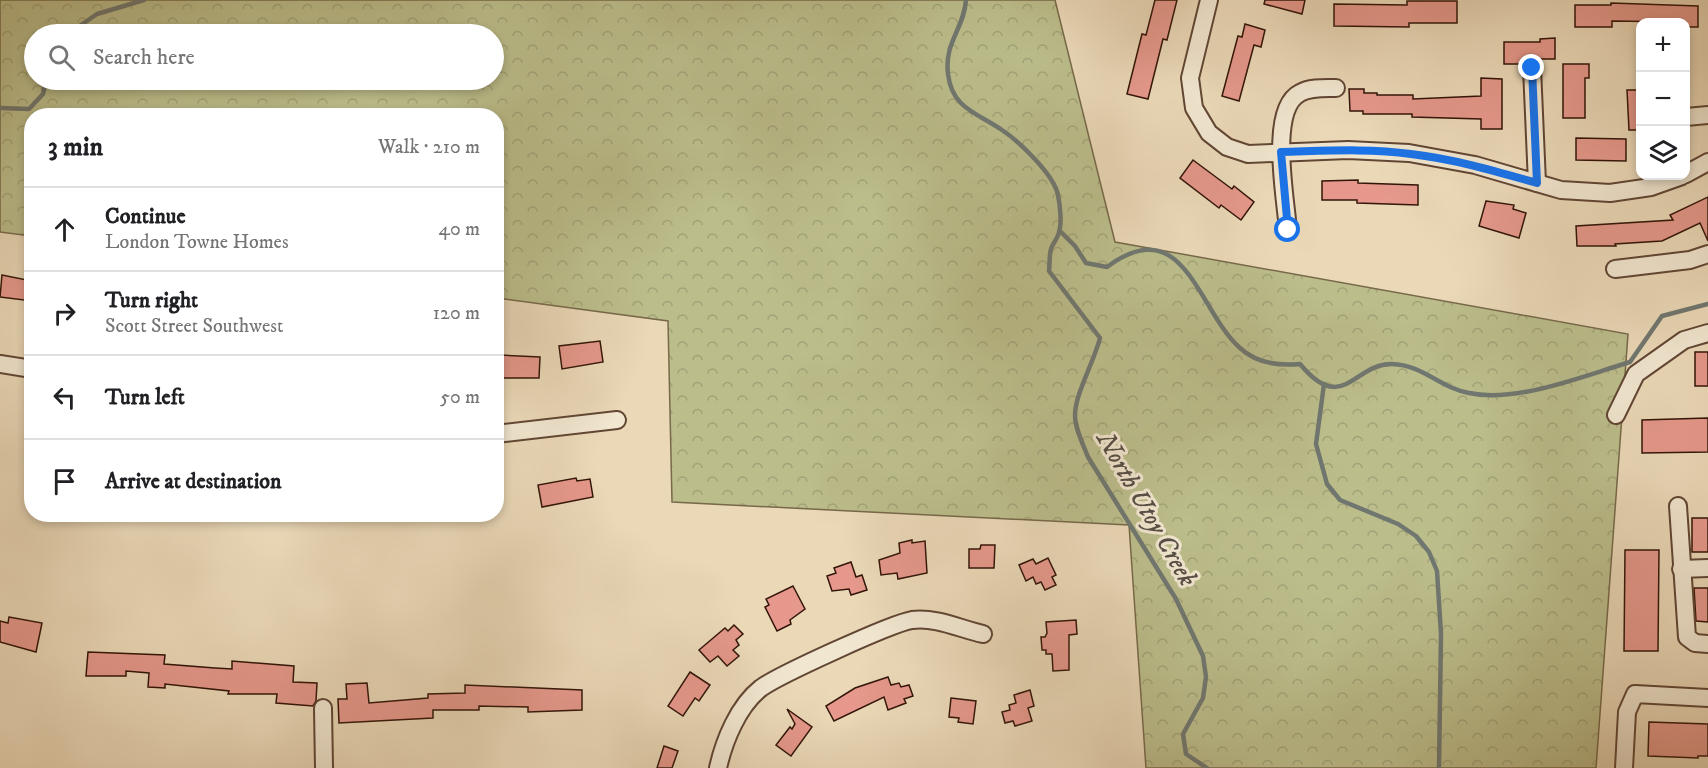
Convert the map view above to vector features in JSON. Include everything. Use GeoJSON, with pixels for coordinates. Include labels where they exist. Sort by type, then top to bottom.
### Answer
{"type":"FeatureCollection","features":[{"type":"Feature","properties":{"kind":"street"},"geometry":{"type":"LineString","coordinates":[[1209,0],[1190,78],[1194,108],[1209,133],[1227,147],[1248,154],[1348,150],[1409,153],[1475,165],[1561,190],[1610,193],[1652,187],[1671,180]]}},
{"type":"Feature","properties":{"kind":"street"},"geometry":{"type":"LineString","coordinates":[[1532,68],[1537,183]]}},
{"type":"Feature","properties":{"kind":"street"},"geometry":{"type":"LineString","coordinates":[[1288,230],[1281,152],[1282,125],[1286,107],[1300,93],[1313,89],[1336,88]]}},
{"type":"Feature","properties":{"kind":"street"},"geometry":{"type":"LineString","coordinates":[[1690,117],[1708,115]]}},
{"type":"Feature","properties":{"kind":"street"},"geometry":{"type":"LineString","coordinates":[[1690,172],[1708,162]]}},
{"type":"Feature","properties":{"kind":"street"},"geometry":{"type":"LineString","coordinates":[[1615,268],[1690,260],[1708,254]]}},
{"type":"Feature","properties":{"kind":"street"},"geometry":{"type":"LineString","coordinates":[[1616,415],[1636,374],[1684,340],[1708,333]]}},
{"type":"Feature","properties":{"kind":"street"},"geometry":{"type":"LineString","coordinates":[[0,364],[24,368]]}},
{"type":"Feature","properties":{"kind":"street"},"geometry":{"type":"LineString","coordinates":[[504,433],[617,420]]}},
{"type":"Feature","properties":{"kind":"street"},"geometry":{"type":"LineString","coordinates":[[1678,506],[1687,637],[1695,643],[1708,644]]}},
{"type":"Feature","properties":{"kind":"street"},"geometry":{"type":"LineString","coordinates":[[1681,568],[1708,568]]}},
{"type":"Feature","properties":{"kind":"street"},"geometry":{"type":"LineString","coordinates":[[718,768],[722,749],[739,716],[761,689],[809,664],[911,620],[938,620],[983,634]]}},
{"type":"Feature","properties":{"kind":"street"},"geometry":{"type":"LineString","coordinates":[[1624,768],[1627,712],[1635,694],[1708,698]]}},
{"type":"Feature","properties":{"kind":"street"},"geometry":{"type":"LineString","coordinates":[[322,708],[324,768]]}},
{"type":"Feature","properties":{"kind":"green space"},"geometry":{"type":"Polygon","coordinates":[[[0,0],[1055,0],[1115,242],[1628,334],[1596,768],[1146,768],[1129,525],[672,502],[668,321],[504,299],[504,108],[24,108],[24,235],[0,232],[0,0]]]}},
{"type":"Feature","properties":{"kind":"building"},"geometry":{"type":"Polygon","coordinates":[[[1155,0],[1177,0],[1167,40],[1163,39],[1148,99],[1127,94],[1142,34],[1146,35],[1155,0]]]}},
{"type":"Feature","properties":{"kind":"building"},"geometry":{"type":"Polygon","coordinates":[[[1265,0],[1305,0],[1302,14],[1264,4],[1265,0]]]}},
{"type":"Feature","properties":{"kind":"building"},"geometry":{"type":"Polygon","coordinates":[[[1407,1],[1457,1],[1457,23],[1409,23],[1409,27],[1334,26],[1334,4],[1407,5],[1407,1]]]}},
{"type":"Feature","properties":{"kind":"building"},"geometry":{"type":"Polygon","coordinates":[[[1611,3],[1698,6],[1698,27],[1690,27],[1690,18],[1636,18],[1636,21],[1612,21],[1612,27],[1575,27],[1575,5],[1611,5],[1611,3]]]}},
{"type":"Feature","properties":{"kind":"building"},"geometry":{"type":"Polygon","coordinates":[[[1245,24],[1265,30],[1261,47],[1254,45],[1239,101],[1222,96],[1238,36],[1242,37],[1245,24]]]}},
{"type":"Feature","properties":{"kind":"building"},"geometry":{"type":"Polygon","coordinates":[[[1555,38],[1555,59],[1541,59],[1541,64],[1531,58],[1522,64],[1504,64],[1504,42],[1540,42],[1540,39],[1555,38]]]}},
{"type":"Feature","properties":{"kind":"building"},"geometry":{"type":"Polygon","coordinates":[[[1563,64],[1589,64],[1589,78],[1585,78],[1585,118],[1563,118],[1563,64]]]}},
{"type":"Feature","properties":{"kind":"building"},"geometry":{"type":"Polygon","coordinates":[[[1481,78],[1502,79],[1502,129],[1481,129],[1481,119],[1412,117],[1412,114],[1363,114],[1363,111],[1350,111],[1349,89],[1364,89],[1364,93],[1377,93],[1377,95],[1413,95],[1413,99],[1481,96],[1481,78]]]}},
{"type":"Feature","properties":{"kind":"building"},"geometry":{"type":"Polygon","coordinates":[[[1627,90],[1636,90],[1636,130],[1629,130],[1627,90]]]}},
{"type":"Feature","properties":{"kind":"building"},"geometry":{"type":"Polygon","coordinates":[[[1576,138],[1626,139],[1626,161],[1576,160],[1576,138]]]}},
{"type":"Feature","properties":{"kind":"building"},"geometry":{"type":"Polygon","coordinates":[[[1193,160],[1232,189],[1234,186],[1254,202],[1241,220],[1221,205],[1219,208],[1180,178],[1193,160]]]}},
{"type":"Feature","properties":{"kind":"building"},"geometry":{"type":"Polygon","coordinates":[[[1358,180],[1358,183],[1418,185],[1418,205],[1357,203],[1357,200],[1322,200],[1322,181],[1358,180]]]}},
{"type":"Feature","properties":{"kind":"building"},"geometry":{"type":"Polygon","coordinates":[[[1708,197],[1708,241],[1700,223],[1662,241],[1615,244],[1616,246],[1577,246],[1576,226],[1673,220],[1670,215],[1708,197]]]}},
{"type":"Feature","properties":{"kind":"building"},"geometry":{"type":"Polygon","coordinates":[[[1486,201],[1514,205],[1513,209],[1526,213],[1519,238],[1479,226],[1486,201]]]}},
{"type":"Feature","properties":{"kind":"building"},"geometry":{"type":"Polygon","coordinates":[[[2,275],[24,279],[24,300],[0,297],[2,275]]]}},
{"type":"Feature","properties":{"kind":"building"},"geometry":{"type":"Polygon","coordinates":[[[600,341],[603,362],[562,369],[559,346],[600,341]]]}},
{"type":"Feature","properties":{"kind":"building"},"geometry":{"type":"Polygon","coordinates":[[[1695,352],[1708,352],[1708,386],[1695,386],[1695,352]]]}},
{"type":"Feature","properties":{"kind":"building"},"geometry":{"type":"Polygon","coordinates":[[[504,355],[540,357],[539,378],[504,378],[504,355]]]}},
{"type":"Feature","properties":{"kind":"building"},"geometry":{"type":"Polygon","coordinates":[[[1708,418],[1708,452],[1642,453],[1642,420],[1708,418]]]}},
{"type":"Feature","properties":{"kind":"building"},"geometry":{"type":"Polygon","coordinates":[[[576,478],[577,481],[590,479],[593,497],[542,507],[538,485],[576,478]]]}},
{"type":"Feature","properties":{"kind":"building"},"geometry":{"type":"Polygon","coordinates":[[[1692,518],[1708,518],[1708,552],[1692,552],[1692,518]]]}},
{"type":"Feature","properties":{"kind":"building"},"geometry":{"type":"Polygon","coordinates":[[[912,540],[912,543],[925,541],[927,573],[898,579],[897,573],[881,575],[879,560],[900,553],[899,543],[912,540]]]}},
{"type":"Feature","properties":{"kind":"building"},"geometry":{"type":"Polygon","coordinates":[[[981,545],[995,545],[994,568],[969,568],[969,549],[980,549],[981,545]]]}},
{"type":"Feature","properties":{"kind":"building"},"geometry":{"type":"Polygon","coordinates":[[[1625,550],[1659,550],[1658,651],[1624,651],[1625,550]]]}},
{"type":"Feature","properties":{"kind":"building"},"geometry":{"type":"Polygon","coordinates":[[[1048,558],[1056,575],[1052,577],[1056,585],[1045,590],[1041,582],[1036,584],[1033,577],[1026,581],[1019,565],[1033,559],[1036,564],[1048,558]]]}},
{"type":"Feature","properties":{"kind":"building"},"geometry":{"type":"Polygon","coordinates":[[[851,562],[856,577],[862,575],[867,590],[851,595],[849,589],[832,591],[827,576],[836,573],[834,568],[851,562]]]}},
{"type":"Feature","properties":{"kind":"building"},"geometry":{"type":"Polygon","coordinates":[[[793,586],[805,609],[790,620],[791,624],[777,631],[765,607],[769,605],[766,599],[793,586]]]}},
{"type":"Feature","properties":{"kind":"building"},"geometry":{"type":"Polygon","coordinates":[[[1694,588],[1708,588],[1708,622],[1696,621],[1694,588]]]}},
{"type":"Feature","properties":{"kind":"building"},"geometry":{"type":"Polygon","coordinates":[[[9,617],[42,623],[36,652],[0,642],[0,621],[8,623],[9,617]]]}},
{"type":"Feature","properties":{"kind":"building"},"geometry":{"type":"Polygon","coordinates":[[[1076,620],[1077,634],[1069,635],[1069,670],[1053,671],[1052,654],[1046,654],[1046,650],[1042,650],[1041,637],[1045,637],[1047,633],[1046,622],[1076,620]]]}},
{"type":"Feature","properties":{"kind":"building"},"geometry":{"type":"Polygon","coordinates":[[[734,625],[743,634],[736,640],[739,645],[733,650],[739,656],[727,666],[718,656],[710,662],[699,650],[725,628],[728,631],[734,625]]]}},
{"type":"Feature","properties":{"kind":"building"},"geometry":{"type":"Polygon","coordinates":[[[88,652],[165,655],[164,664],[215,668],[232,669],[232,661],[294,666],[293,682],[317,683],[316,701],[313,706],[276,703],[277,694],[228,694],[229,691],[165,684],[165,688],[148,687],[149,673],[126,671],[126,676],[86,676],[88,652]]]}},
{"type":"Feature","properties":{"kind":"building"},"geometry":{"type":"Polygon","coordinates":[[[690,672],[710,685],[699,701],[695,698],[683,716],[668,706],[690,672]]]}},
{"type":"Feature","properties":{"kind":"building"},"geometry":{"type":"Polygon","coordinates":[[[888,677],[891,685],[899,683],[901,687],[909,685],[913,696],[904,699],[906,703],[888,710],[884,697],[834,721],[826,706],[855,688],[888,677]]]}},
{"type":"Feature","properties":{"kind":"building"},"geometry":{"type":"Polygon","coordinates":[[[367,683],[369,703],[428,698],[428,694],[465,693],[465,685],[582,690],[582,710],[528,712],[528,707],[479,706],[479,710],[433,710],[433,718],[339,723],[338,699],[347,699],[346,684],[367,683]]]}},
{"type":"Feature","properties":{"kind":"building"},"geometry":{"type":"Polygon","coordinates":[[[1030,690],[1034,706],[1028,708],[1032,721],[1015,726],[1013,721],[1005,723],[1002,712],[1010,710],[1009,705],[1016,703],[1014,695],[1030,690]]]}},
{"type":"Feature","properties":{"kind":"building"},"geometry":{"type":"Polygon","coordinates":[[[951,698],[976,701],[973,724],[958,722],[959,718],[949,717],[951,698]]]}},
{"type":"Feature","properties":{"kind":"building"},"geometry":{"type":"Polygon","coordinates":[[[787,709],[812,727],[791,756],[776,745],[795,724],[787,709]]]}},
{"type":"Feature","properties":{"kind":"building"},"geometry":{"type":"Polygon","coordinates":[[[1649,722],[1708,724],[1708,756],[1698,756],[1698,758],[1648,756],[1649,722]]]}},
{"type":"Feature","properties":{"kind":"building"},"geometry":{"type":"Polygon","coordinates":[[[664,746],[678,751],[672,768],[657,768],[664,746]]]}},
{"type":"Feature","properties":{"kind":"waterway"},"geometry":{"type":"LineString","coordinates":[[82,24],[97,14],[144,0]]}},
{"type":"Feature","properties":{"kind":"waterway","name":"North Utoy Creek"},"geometry":{"type":"LineString","coordinates":[[966,0],[962,19],[949,53],[950,86],[961,103],[968,109],[1018,142],[1043,169],[1055,187],[1058,195],[1060,224],[1050,251],[1049,271],[1100,338],[1078,397],[1076,426],[1088,457],[1176,599],[1203,656],[1206,677],[1203,698],[1183,734],[1186,754],[1207,768]]}},
{"type":"Feature","properties":{"kind":"waterway"},"geometry":{"type":"LineString","coordinates":[[30,108],[44,90]]}},
{"type":"Feature","properties":{"kind":"waterway"},"geometry":{"type":"LineString","coordinates":[[0,108],[24,109]]}},
{"type":"Feature","properties":{"kind":"waterway"},"geometry":{"type":"LineString","coordinates":[[1060,231],[1075,246],[1086,263],[1107,267],[1133,252],[1154,250],[1172,257],[1187,272],[1225,332],[1246,353],[1268,362],[1300,364],[1315,379],[1327,386],[1338,387],[1379,366],[1392,364],[1413,368],[1469,393],[1488,395],[1529,391],[1571,381],[1630,362],[1662,316],[1708,304]]}},
{"type":"Feature","properties":{"kind":"waterway"},"geometry":{"type":"LineString","coordinates":[[1324,384],[1316,444],[1327,484],[1340,500],[1398,524],[1416,536],[1429,552],[1437,571],[1441,634],[1439,768]]}},
{"type":"Feature","properties":{"kind":"route"},"geometry":{"type":"LineString","coordinates":[[1288,230],[1281,152],[1348,150],[1409,153],[1475,165],[1537,183],[1532,68]]}}]}
